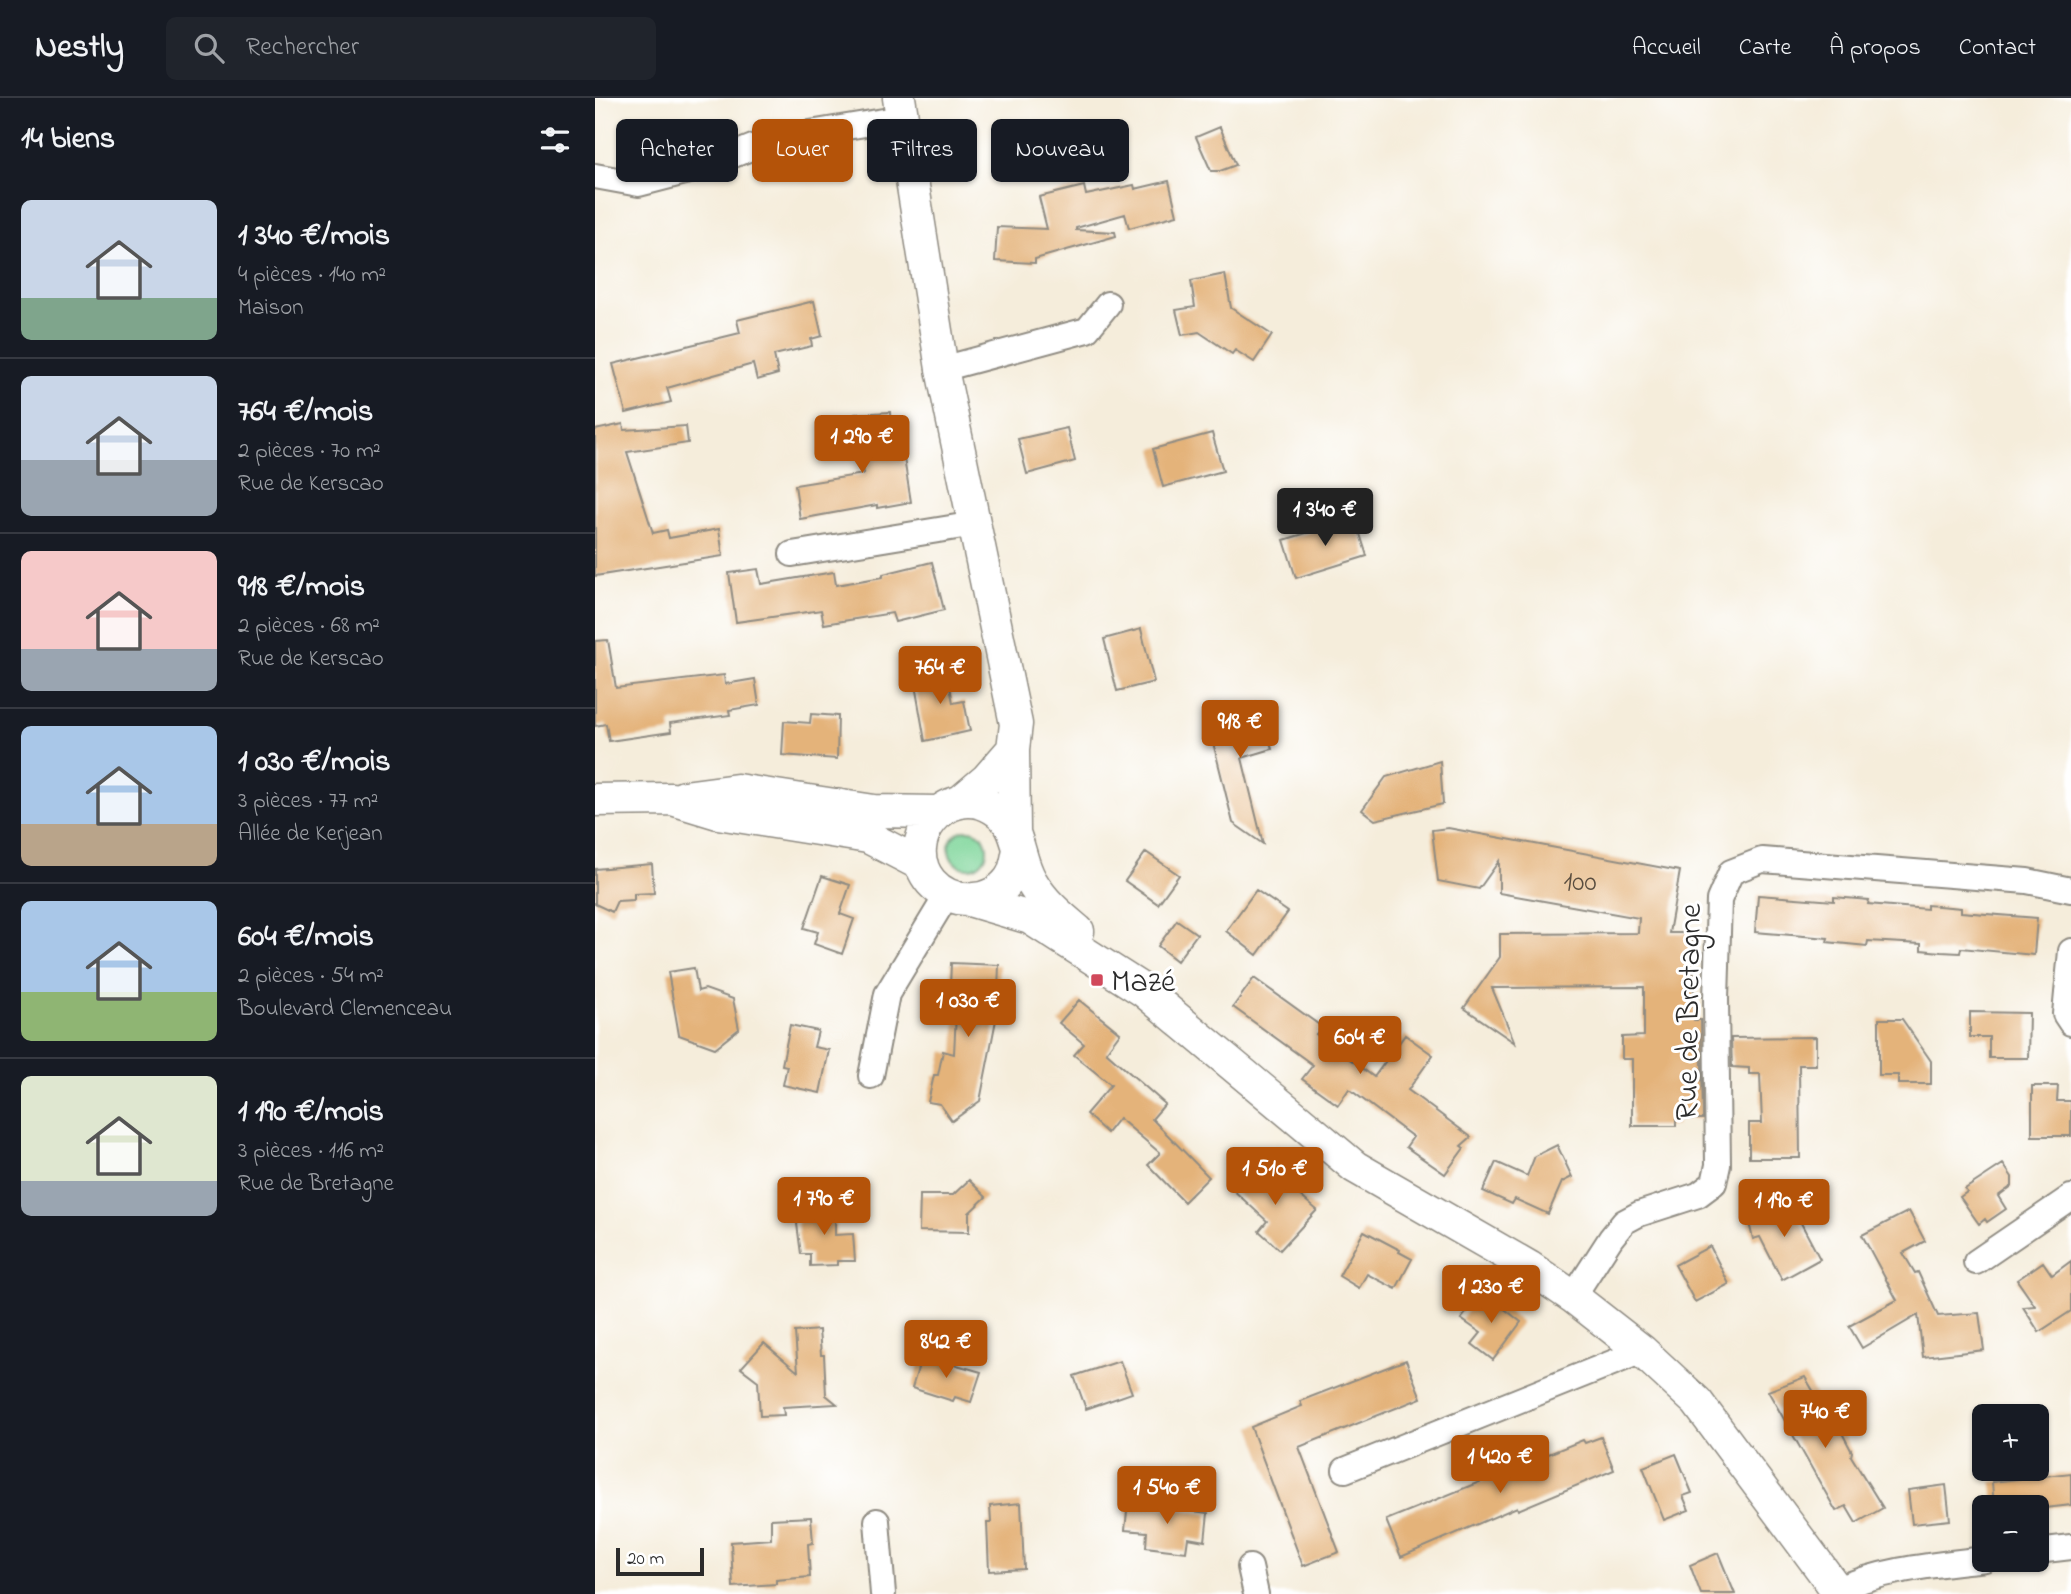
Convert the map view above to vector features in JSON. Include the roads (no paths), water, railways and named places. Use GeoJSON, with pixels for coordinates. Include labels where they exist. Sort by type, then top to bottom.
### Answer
{"type":"FeatureCollection","features":[{"type":"Feature","properties":{"kind":"street"},"geometry":{"type":"LineString","coordinates":[[595,176],[639,184],[701,167],[773,139],[901,108],[942,369],[1016,724],[1013,749],[1017,865],[1010,879],[999,890],[985,898],[958,897]]}},
{"type":"Feature","properties":{"kind":"street"},"geometry":{"type":"LineString","coordinates":[[942,369],[1087,330],[1108,304]]}},
{"type":"Feature","properties":{"kind":"street"},"geometry":{"type":"LineString","coordinates":[[792,554],[975,524]]}},
{"type":"Feature","properties":{"kind":"street"},"geometry":{"type":"LineString","coordinates":[[1013,749],[987,779],[927,823],[921,836],[919,851],[927,877],[936,888],[958,897],[1030,918],[1144,991]]}},
{"type":"Feature","properties":{"kind":"street"},"geometry":{"type":"LineString","coordinates":[[595,800],[673,799],[737,790],[874,811],[948,807],[976,801],[992,806],[1005,816],[1029,878],[1041,899],[1144,991],[1355,1167],[1529,1267],[1642,1350],[1697,1402],[1838,1592],[1854,1582],[1878,1576],[1972,1561]]}},
{"type":"Feature","properties":{"kind":"street"},"geometry":{"type":"LineString","coordinates":[[673,799],[718,813],[868,837],[922,865]]}},
{"type":"Feature","properties":{"kind":"street","name":"Rue de Bretagne"},"geometry":{"type":"LineString","coordinates":[[1573,1297],[1605,1246],[1624,1222],[1639,1214],[1698,1195],[1714,1183],[1718,1165],[1716,999],[1719,900],[1731,872],[1762,860],[2027,881],[2071,890]]}},
{"type":"Feature","properties":{"kind":"street"},"geometry":{"type":"LineString","coordinates":[[871,1076],[887,994],[958,897]]}},
{"type":"Feature","properties":{"kind":"street"},"geometry":{"type":"LineString","coordinates":[[2071,951],[2065,1014],[2071,1023]]}},
{"type":"Feature","properties":{"kind":"street"},"geometry":{"type":"LineString","coordinates":[[1976,1262],[2071,1197]]}},
{"type":"Feature","properties":{"kind":"street"},"geometry":{"type":"LineString","coordinates":[[1345,1470],[1642,1350]]}},
{"type":"Feature","properties":{"kind":"street"},"geometry":{"type":"LineString","coordinates":[[877,1521],[883,1594]]}},
{"type":"Feature","properties":{"kind":"street"},"geometry":{"type":"LineString","coordinates":[[2049,1550],[2071,1547]]}},
{"type":"Feature","properties":{"kind":"street"},"geometry":{"type":"LineString","coordinates":[[1250,1567],[1256,1594]]}},
{"type":"Feature","properties":{"kind":"place","name":"Mazé"},"geometry":{"type":"Point","coordinates":[1097,980]}}]}
